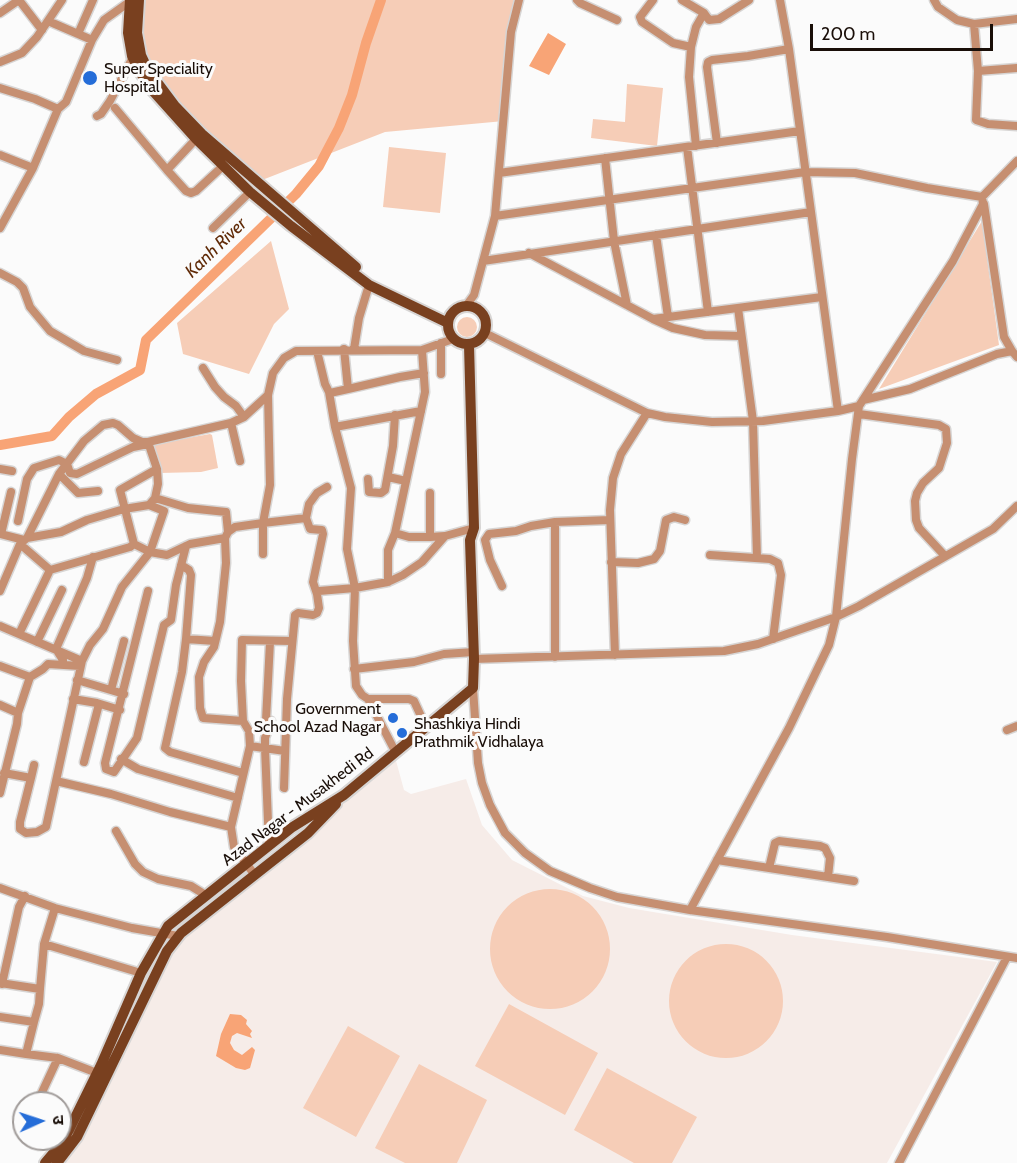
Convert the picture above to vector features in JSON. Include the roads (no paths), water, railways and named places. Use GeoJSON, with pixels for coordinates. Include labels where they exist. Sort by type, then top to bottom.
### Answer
{"type":"FeatureCollection","features":[{"type":"Feature","properties":{"kind":"main road"},"geometry":{"type":"LineString","coordinates":[[133,0],[128,33],[133,57],[152,90],[196,139],[250,192],[369,285],[449,320]]}},
{"type":"Feature","properties":{"kind":"main road"},"geometry":{"type":"LineString","coordinates":[[133,0],[137,42],[148,70],[175,106],[202,134],[371,279],[449,320]]}},
{"type":"Feature","properties":{"kind":"main road"},"geometry":{"type":"LineString","coordinates":[[466,306],[479,309],[487,324],[485,333],[480,340],[469,345],[460,343],[453,339],[449,332],[449,320],[454,311],[466,306]]}},
{"type":"Feature","properties":{"kind":"main road"},"geometry":{"type":"LineString","coordinates":[[469,345],[474,528],[470,540],[473,688]]}},
{"type":"Feature","properties":{"kind":"main road","name":"Azad Nagar - Musakhedi Rd"},"geometry":{"type":"LineString","coordinates":[[166,929],[291,828],[344,795],[473,688]]}},
{"type":"Feature","properties":{"kind":"main road"},"geometry":{"type":"LineString","coordinates":[[45,1163],[61,1144],[167,951],[178,936],[308,833],[344,795]]}},
{"type":"Feature","properties":{"kind":"main road"},"geometry":{"type":"LineString","coordinates":[[57,1163],[77,1137],[141,973],[166,929]]}},
{"type":"Feature","properties":{"kind":"street"},"geometry":{"type":"LineString","coordinates":[[0,14],[19,0],[42,30]]}},
{"type":"Feature","properties":{"kind":"street"},"geometry":{"type":"LineString","coordinates":[[0,62],[22,53],[42,30],[62,0]]}},
{"type":"Feature","properties":{"kind":"street"},"geometry":{"type":"LineString","coordinates":[[78,34],[93,0]]}},
{"type":"Feature","properties":{"kind":"street"},"geometry":{"type":"LineString","coordinates":[[0,228],[33,168],[58,109],[66,102],[92,40],[104,20],[133,0]]}},
{"type":"Feature","properties":{"kind":"street"},"geometry":{"type":"LineString","coordinates":[[466,306],[474,295],[495,216],[511,32],[519,0]]}},
{"type":"Feature","properties":{"kind":"street"},"geometry":{"type":"LineString","coordinates":[[577,0],[617,20]]}},
{"type":"Feature","properties":{"kind":"street"},"geometry":{"type":"LineString","coordinates":[[653,0],[640,17],[642,22],[673,43],[690,47]]}},
{"type":"Feature","properties":{"kind":"street"},"geometry":{"type":"LineString","coordinates":[[682,0],[704,14],[709,20],[719,20],[749,0]]}},
{"type":"Feature","properties":{"kind":"street"},"geometry":{"type":"LineString","coordinates":[[780,0],[789,49],[838,411]]}},
{"type":"Feature","properties":{"kind":"street"},"geometry":{"type":"LineString","coordinates":[[934,0],[939,7],[957,20],[974,24],[1017,18]]}},
{"type":"Feature","properties":{"kind":"street"},"geometry":{"type":"LineString","coordinates":[[704,14],[696,27],[690,47],[689,77],[692,187],[708,312]]}},
{"type":"Feature","properties":{"kind":"street"},"geometry":{"type":"LineString","coordinates":[[48,21],[92,40]]}},
{"type":"Feature","properties":{"kind":"street"},"geometry":{"type":"LineString","coordinates":[[974,24],[978,71],[976,120],[988,124],[1017,126]]}},
{"type":"Feature","properties":{"kind":"street"},"geometry":{"type":"LineString","coordinates":[[717,143],[708,62],[789,49]]}},
{"type":"Feature","properties":{"kind":"street"},"geometry":{"type":"LineString","coordinates":[[98,116],[110,101],[133,57]]}},
{"type":"Feature","properties":{"kind":"street"},"geometry":{"type":"LineString","coordinates":[[978,71],[1017,69]]}},
{"type":"Feature","properties":{"kind":"street"},"geometry":{"type":"LineString","coordinates":[[0,88],[58,109]]}},
{"type":"Feature","properties":{"kind":"street"},"geometry":{"type":"LineString","coordinates":[[116,108],[186,191],[191,193],[196,191],[223,166]]}},
{"type":"Feature","properties":{"kind":"street"},"geometry":{"type":"LineString","coordinates":[[499,173],[800,131]]}},
{"type":"Feature","properties":{"kind":"street"},"geometry":{"type":"LineString","coordinates":[[167,170],[196,139]]}},
{"type":"Feature","properties":{"kind":"street"},"geometry":{"type":"LineString","coordinates":[[0,155],[33,168]]}},
{"type":"Feature","properties":{"kind":"street"},"geometry":{"type":"LineString","coordinates":[[605,158],[614,241],[627,305]]}},
{"type":"Feature","properties":{"kind":"street"},"geometry":{"type":"LineString","coordinates":[[690,910],[789,728],[825,656],[836,617],[852,459],[860,407],[953,261],[983,200],[1017,161]]}},
{"type":"Feature","properties":{"kind":"street"},"geometry":{"type":"LineString","coordinates":[[495,216],[805,172],[855,173],[983,200]]}},
{"type":"Feature","properties":{"kind":"street"},"geometry":{"type":"LineString","coordinates":[[213,228],[250,192]]}},
{"type":"Feature","properties":{"kind":"street"},"geometry":{"type":"LineString","coordinates":[[983,200],[1004,337],[1014,354]]}},
{"type":"Feature","properties":{"kind":"street"},"geometry":{"type":"LineString","coordinates":[[483,261],[811,212]]}},
{"type":"Feature","properties":{"kind":"street"},"geometry":{"type":"LineString","coordinates":[[656,235],[668,317]]}},
{"type":"Feature","properties":{"kind":"street"},"geometry":{"type":"LineString","coordinates":[[529,253],[673,328],[705,335],[741,336]]}},
{"type":"Feature","properties":{"kind":"street"},"geometry":{"type":"LineString","coordinates":[[0,273],[18,282],[24,288],[30,307],[50,331],[84,351],[117,360]]}},
{"type":"Feature","properties":{"kind":"street"},"geometry":{"type":"LineString","coordinates":[[354,350],[359,318],[369,285]]}},
{"type":"Feature","properties":{"kind":"street"},"geometry":{"type":"LineString","coordinates":[[653,319],[822,297]]}},
{"type":"Feature","properties":{"kind":"street"},"geometry":{"type":"LineString","coordinates":[[738,308],[753,421],[757,558]]}},
{"type":"Feature","properties":{"kind":"street"},"geometry":{"type":"LineString","coordinates":[[485,333],[647,413],[691,421],[753,421],[860,407],[997,354],[1014,354]]}},
{"type":"Feature","properties":{"kind":"street"},"geometry":{"type":"LineString","coordinates":[[263,554],[263,523],[270,485],[268,395],[273,373],[284,358],[296,351],[422,350],[453,339]]}},
{"type":"Feature","properties":{"kind":"street"},"geometry":{"type":"LineString","coordinates":[[441,343],[441,374]]}},
{"type":"Feature","properties":{"kind":"street"},"geometry":{"type":"LineString","coordinates":[[344,349],[348,389]]}},
{"type":"Feature","properties":{"kind":"street"},"geometry":{"type":"LineString","coordinates":[[388,582],[388,550],[395,532],[425,392],[422,350]]}},
{"type":"Feature","properties":{"kind":"street"},"geometry":{"type":"LineString","coordinates":[[317,351],[325,384],[330,393],[335,427],[351,488],[347,549],[355,588],[354,669],[356,686],[362,696],[368,699],[414,701],[426,727]]}},
{"type":"Feature","properties":{"kind":"street"},"geometry":{"type":"LineString","coordinates":[[203,368],[215,387],[236,406],[244,417]]}},
{"type":"Feature","properties":{"kind":"street"},"geometry":{"type":"LineString","coordinates":[[330,393],[424,373]]}},
{"type":"Feature","properties":{"kind":"street"},"geometry":{"type":"LineString","coordinates":[[18,521],[27,479],[34,468],[56,459],[67,465],[68,471],[72,474],[82,472],[132,447],[231,423],[244,417],[268,395]]}},
{"type":"Feature","properties":{"kind":"street"},"geometry":{"type":"LineString","coordinates":[[860,407],[939,425],[946,429],[947,443],[939,468],[923,483],[915,501],[919,528],[945,556]]}},
{"type":"Feature","properties":{"kind":"street"},"geometry":{"type":"LineString","coordinates":[[335,427],[421,411]]}},
{"type":"Feature","properties":{"kind":"street"},"geometry":{"type":"LineString","coordinates":[[615,655],[610,520],[613,478],[621,454],[647,413]]}},
{"type":"Feature","properties":{"kind":"street"},"geometry":{"type":"LineString","coordinates":[[368,479],[369,492],[381,493],[385,490],[395,415]]}},
{"type":"Feature","properties":{"kind":"street"},"geometry":{"type":"LineString","coordinates":[[0,591],[59,474],[84,441],[102,425],[113,423],[133,438],[148,443]]}},
{"type":"Feature","properties":{"kind":"street"},"geometry":{"type":"LineString","coordinates":[[231,423],[240,461]]}},
{"type":"Feature","properties":{"kind":"street"},"geometry":{"type":"LineString","coordinates":[[148,443],[158,484],[152,502]]}},
{"type":"Feature","properties":{"kind":"street"},"geometry":{"type":"LineString","coordinates":[[0,469],[12,471]]}},
{"type":"Feature","properties":{"kind":"street"},"geometry":{"type":"LineString","coordinates":[[156,469],[121,487],[124,509],[134,544],[150,552],[167,555],[186,546],[226,535],[235,527],[306,518]]}},
{"type":"Feature","properties":{"kind":"street"},"geometry":{"type":"LineString","coordinates":[[59,474],[78,493],[98,491]]}},
{"type":"Feature","properties":{"kind":"street"},"geometry":{"type":"LineString","coordinates":[[388,477],[406,480]]}},
{"type":"Feature","properties":{"kind":"street"},"geometry":{"type":"LineString","coordinates":[[284,788],[291,641],[296,614],[313,615],[317,613],[318,604],[313,582],[323,534],[322,530],[310,529],[306,518],[309,504],[317,493],[327,487]]}},
{"type":"Feature","properties":{"kind":"street"},"geometry":{"type":"LineString","coordinates":[[11,492],[1,534],[24,541],[61,532],[87,520],[152,502],[226,513],[226,563],[220,622],[214,647],[204,662],[200,677],[201,716],[243,721]]}},
{"type":"Feature","properties":{"kind":"street"},"geometry":{"type":"LineString","coordinates":[[429,537],[430,493]]}},
{"type":"Feature","properties":{"kind":"street"},"geometry":{"type":"LineString","coordinates":[[34,765],[20,822],[20,829],[26,833],[37,832],[46,827],[81,663],[90,645],[104,628],[122,586],[150,552],[164,511],[152,502]]}},
{"type":"Feature","properties":{"kind":"street"},"geometry":{"type":"LineString","coordinates":[[354,669],[414,662],[444,654],[555,657],[740,649],[836,617],[993,528],[1017,506]]}},
{"type":"Feature","properties":{"kind":"street"},"geometry":{"type":"LineString","coordinates":[[611,562],[638,562],[654,559],[660,551],[666,520],[674,517],[685,520]]}},
{"type":"Feature","properties":{"kind":"street"},"geometry":{"type":"LineString","coordinates":[[502,586],[490,560],[485,540],[486,536],[492,532],[516,531],[555,522],[610,520]]}},
{"type":"Feature","properties":{"kind":"street"},"geometry":{"type":"LineString","coordinates":[[555,522],[555,657]]}},
{"type":"Feature","properties":{"kind":"street"},"geometry":{"type":"LineString","coordinates":[[395,532],[409,537],[429,537],[446,536],[474,528]]}},
{"type":"Feature","properties":{"kind":"street"},"geometry":{"type":"LineString","coordinates":[[317,594],[322,590],[355,588],[388,582],[413,569],[446,536]]}},
{"type":"Feature","properties":{"kind":"street"},"geometry":{"type":"LineString","coordinates":[[24,541],[50,570]]}},
{"type":"Feature","properties":{"kind":"street"},"geometry":{"type":"LineString","coordinates":[[19,634],[50,570],[134,544]]}},
{"type":"Feature","properties":{"kind":"street"},"geometry":{"type":"LineString","coordinates":[[148,591],[105,763],[106,769],[114,772],[137,738],[164,625],[171,620],[176,585],[186,546]]}},
{"type":"Feature","properties":{"kind":"street"},"geometry":{"type":"LineString","coordinates":[[710,555],[775,561],[782,575],[773,639]]}},
{"type":"Feature","properties":{"kind":"street"},"geometry":{"type":"LineString","coordinates":[[56,649],[87,578],[93,557]]}},
{"type":"Feature","properties":{"kind":"street"},"geometry":{"type":"LineString","coordinates":[[181,565],[189,570],[191,575],[186,639],[182,672],[165,748],[170,753],[243,773]]}},
{"type":"Feature","properties":{"kind":"street"},"geometry":{"type":"LineString","coordinates":[[37,642],[62,590]]}},
{"type":"Feature","properties":{"kind":"street"},"geometry":{"type":"LineString","coordinates":[[0,626],[56,649],[81,663]]}},
{"type":"Feature","properties":{"kind":"street"},"geometry":{"type":"LineString","coordinates":[[186,639],[215,641]]}},
{"type":"Feature","properties":{"kind":"street"},"geometry":{"type":"LineString","coordinates":[[111,690],[124,640]]}},
{"type":"Feature","properties":{"kind":"street"},"geometry":{"type":"LineString","coordinates":[[254,874],[234,847],[231,827],[250,746],[249,731],[243,721],[242,640],[291,641]]}},
{"type":"Feature","properties":{"kind":"street"},"geometry":{"type":"LineString","coordinates":[[269,846],[265,738],[271,721],[266,720],[270,642]]}},
{"type":"Feature","properties":{"kind":"street"},"geometry":{"type":"LineString","coordinates":[[56,649],[63,664]]}},
{"type":"Feature","properties":{"kind":"street"},"geometry":{"type":"LineString","coordinates":[[0,793],[18,713],[30,677],[48,664],[81,663]]}},
{"type":"Feature","properties":{"kind":"street"},"geometry":{"type":"LineString","coordinates":[[0,666],[30,677]]}},
{"type":"Feature","properties":{"kind":"street"},"geometry":{"type":"LineString","coordinates":[[77,680],[124,693]]}},
{"type":"Feature","properties":{"kind":"street"},"geometry":{"type":"LineString","coordinates":[[473,688],[478,763],[482,783],[505,833],[525,853],[550,871],[617,897],[690,910],[887,937],[1017,958]]}},
{"type":"Feature","properties":{"kind":"street"},"geometry":{"type":"LineString","coordinates":[[73,699],[120,710]]}},
{"type":"Feature","properties":{"kind":"street"},"geometry":{"type":"LineString","coordinates":[[368,699],[395,751]]}},
{"type":"Feature","properties":{"kind":"street"},"geometry":{"type":"LineString","coordinates":[[84,762],[99,704]]}},
{"type":"Feature","properties":{"kind":"street"},"geometry":{"type":"LineString","coordinates":[[0,705],[18,713]]}},
{"type":"Feature","properties":{"kind":"street"},"geometry":{"type":"LineString","coordinates":[[1007,730],[1017,726]]}},
{"type":"Feature","properties":{"kind":"street"},"geometry":{"type":"LineString","coordinates":[[250,746],[285,751]]}},
{"type":"Feature","properties":{"kind":"street"},"geometry":{"type":"LineString","coordinates":[[121,759],[138,769],[238,798]]}},
{"type":"Feature","properties":{"kind":"street"},"geometry":{"type":"LineString","coordinates":[[4,772],[31,778]]}},
{"type":"Feature","properties":{"kind":"street"},"geometry":{"type":"LineString","coordinates":[[56,781],[231,827]]}},
{"type":"Feature","properties":{"kind":"street"},"geometry":{"type":"LineString","coordinates":[[116,831],[135,864],[143,872],[158,879],[190,886],[207,896]]}},
{"type":"Feature","properties":{"kind":"street"},"geometry":{"type":"LineString","coordinates":[[769,868],[775,843],[779,841],[820,846],[825,848],[830,858],[828,877]]}},
{"type":"Feature","properties":{"kind":"street"},"geometry":{"type":"LineString","coordinates":[[717,860],[854,881]]}},
{"type":"Feature","properties":{"kind":"street"},"geometry":{"type":"LineString","coordinates":[[0,888],[55,908],[132,928],[166,929],[178,936]]}},
{"type":"Feature","properties":{"kind":"street"},"geometry":{"type":"LineString","coordinates":[[25,896],[19,907],[1,984],[40,989]]}},
{"type":"Feature","properties":{"kind":"street"},"geometry":{"type":"LineString","coordinates":[[26,1054],[39,1004],[44,944],[55,908]]}},
{"type":"Feature","properties":{"kind":"street"},"geometry":{"type":"LineString","coordinates":[[44,944],[141,973]]}},
{"type":"Feature","properties":{"kind":"street"},"geometry":{"type":"LineString","coordinates":[[899,1163],[1007,957]]}},
{"type":"Feature","properties":{"kind":"street"},"geometry":{"type":"LineString","coordinates":[[0,1017],[34,1022]]}},
{"type":"Feature","properties":{"kind":"street"},"geometry":{"type":"LineString","coordinates":[[0,1050],[58,1058],[103,1068]]}},
{"type":"Feature","properties":{"kind":"street"},"geometry":{"type":"LineString","coordinates":[[43,1091],[58,1058]]}},
{"type":"Feature","properties":{"kind":"waterway","name":"Kanh River"},"geometry":{"type":"LineString","coordinates":[[0,445],[52,436],[69,417],[96,394],[140,370],[146,340],[296,194],[319,166],[339,128],[352,95],[381,0]]}},
{"type":"Feature","properties":{"kind":"place","name":"Super Speciality Hospital"},"geometry":{"type":"Point","coordinates":[90,78]}},
{"type":"Feature","properties":{"kind":"place","name":"Government School Azad Nagar"},"geometry":{"type":"Point","coordinates":[393,718]}},
{"type":"Feature","properties":{"kind":"place","name":"Shashkiya Hindi Prathmik Vidhalaya"},"geometry":{"type":"Point","coordinates":[402,733]}}]}
